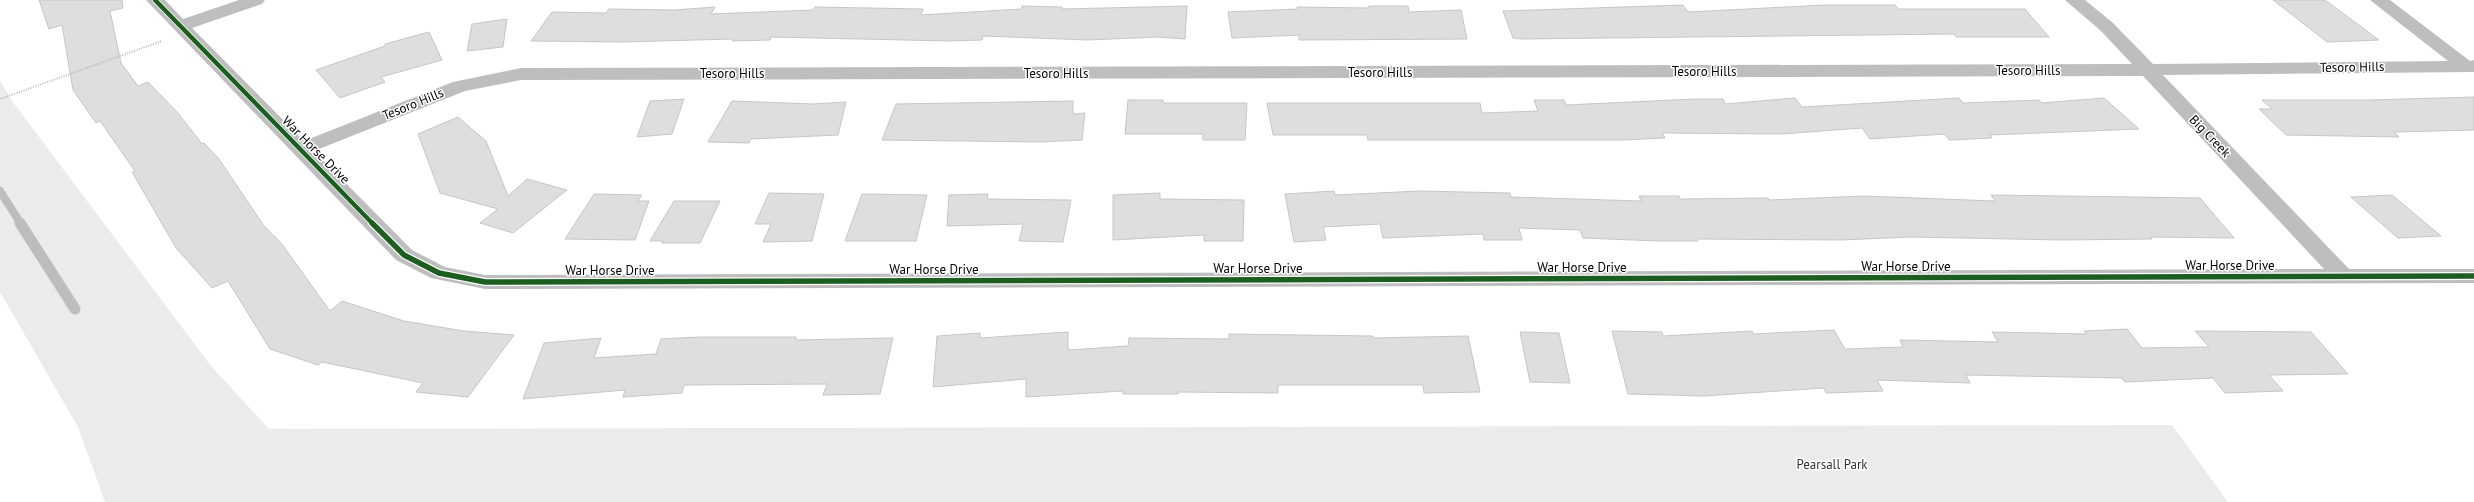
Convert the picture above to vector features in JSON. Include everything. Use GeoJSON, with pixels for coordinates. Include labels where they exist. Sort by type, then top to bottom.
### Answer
{"type":"FeatureCollection","features":[{"type":"Feature","properties":{"kind":"street","name":"War Horse Drive"},"geometry":{"type":"LineString","coordinates":[[155,0],[404,255],[439,273],[485,282],[2474,276]]}},
{"type":"Feature","properties":{"kind":"street"},"geometry":{"type":"LineString","coordinates":[[182,29],[256,0]]}},
{"type":"Feature","properties":{"kind":"street","name":"Big Creek"},"geometry":{"type":"LineString","coordinates":[[2074,0],[2107,27],[2342,276]]}},
{"type":"Feature","properties":{"kind":"street"},"geometry":{"type":"LineString","coordinates":[[2379,0],[2470,66]]}},
{"type":"Feature","properties":{"kind":"street","name":"Tesoro Hills"},"geometry":{"type":"LineString","coordinates":[[300,149],[460,86],[521,74],[2147,70],[2470,66]]}},
{"type":"Feature","properties":{"kind":"path"},"geometry":{"type":"LineString","coordinates":[[0,99],[182,29]]}},
{"type":"Feature","properties":{"kind":"green space","name":"Pearsall Park"},"geometry":{"type":"Polygon","coordinates":[[[0,80],[12,101],[211,366],[269,429],[2172,425],[2228,502],[105,502],[78,427],[0,292],[0,80]]]}},
{"type":"Feature","properties":{"kind":"building"},"geometry":{"type":"Polygon","coordinates":[[[39,0],[122,0],[123,8],[110,11],[121,63],[138,86],[148,82],[178,113],[202,144],[204,143],[219,159],[264,226],[281,243],[330,311],[342,301],[404,321],[464,331],[514,335],[468,397],[416,392],[423,383],[322,362],[318,365],[270,349],[228,281],[212,288],[176,248],[132,172],[135,171],[100,121],[96,123],[73,90],[62,25],[49,29],[39,0]]]}},
{"type":"Feature","properties":{"kind":"building"},"geometry":{"type":"Polygon","coordinates":[[[2273,0],[2325,0],[2379,40],[2327,42],[2273,0]]]}},
{"type":"Feature","properties":{"kind":"building"},"geometry":{"type":"Polygon","coordinates":[[[1683,5],[1688,12],[1825,5],[1895,5],[1898,9],[2025,9],[2049,37],[1956,37],[1954,34],[1522,39],[1513,38],[1503,11],[1683,5]]]}},
{"type":"Feature","properties":{"kind":"building"},"geometry":{"type":"Polygon","coordinates":[[[1022,6],[1062,7],[1061,9],[1187,6],[1185,39],[1158,37],[1087,40],[983,36],[982,40],[949,41],[771,37],[770,40],[732,41],[733,39],[623,42],[531,41],[552,12],[606,13],[609,9],[674,10],[715,7],[711,14],[813,10],[815,7],[923,9],[921,15],[1021,9],[1022,6]]]}},
{"type":"Feature","properties":{"kind":"building"},"geometry":{"type":"Polygon","coordinates":[[[1369,6],[1408,6],[1409,12],[1461,10],[1467,39],[1299,40],[1299,35],[1232,38],[1228,12],[1297,9],[1297,7],[1369,8],[1369,6]]]}},
{"type":"Feature","properties":{"kind":"building"},"geometry":{"type":"Polygon","coordinates":[[[507,19],[503,47],[467,51],[472,24],[507,19]]]}},
{"type":"Feature","properties":{"kind":"building"},"geometry":{"type":"Polygon","coordinates":[[[429,32],[442,60],[381,77],[385,82],[340,98],[316,70],[385,46],[385,44],[429,32]]]}},
{"type":"Feature","properties":{"kind":"building"},"geometry":{"type":"Polygon","coordinates":[[[2474,97],[2474,130],[2394,132],[2399,137],[2286,135],[2259,109],[2272,109],[2262,100],[2369,100],[2474,97]]]}},
{"type":"Feature","properties":{"kind":"building"},"geometry":{"type":"Polygon","coordinates":[[[1795,98],[1802,107],[1959,98],[1963,103],[2039,100],[2042,103],[2104,98],[2139,129],[1990,135],[1992,138],[1949,140],[1945,134],[1870,139],[1862,128],[1781,134],[1662,133],[1665,138],[1622,140],[1368,140],[1367,135],[1273,135],[1267,103],[1480,103],[1482,113],[1538,111],[1534,100],[1564,100],[1566,105],[1723,99],[1725,104],[1795,98]]]}},
{"type":"Feature","properties":{"kind":"building"},"geometry":{"type":"Polygon","coordinates":[[[684,99],[672,134],[637,137],[650,101],[684,99]]]}},
{"type":"Feature","properties":{"kind":"building"},"geometry":{"type":"Polygon","coordinates":[[[1128,100],[1163,100],[1163,103],[1247,103],[1245,140],[1203,140],[1203,134],[1125,134],[1128,100]]]}},
{"type":"Feature","properties":{"kind":"building"},"geometry":{"type":"Polygon","coordinates":[[[732,101],[813,104],[846,102],[838,135],[751,139],[749,143],[708,142],[732,101]]]}},
{"type":"Feature","properties":{"kind":"building"},"geometry":{"type":"Polygon","coordinates":[[[1073,101],[1073,114],[1085,113],[1082,140],[1040,142],[882,140],[896,104],[1073,101]]]}},
{"type":"Feature","properties":{"kind":"building"},"geometry":{"type":"Polygon","coordinates":[[[458,117],[486,141],[508,196],[527,179],[567,190],[513,233],[480,223],[498,209],[440,193],[418,134],[458,117]]]}},
{"type":"Feature","properties":{"kind":"building"},"geometry":{"type":"Polygon","coordinates":[[[1334,191],[1335,195],[1420,191],[1510,193],[1511,197],[1641,201],[1639,196],[1679,196],[1680,199],[1768,198],[1769,200],[1864,196],[1995,201],[1991,195],[2200,198],[2234,238],[2151,237],[2152,239],[2061,240],[1910,237],[1841,240],[1697,239],[1698,241],[1657,241],[1583,238],[1580,230],[1519,228],[1522,240],[1484,240],[1483,234],[1383,238],[1380,224],[1323,227],[1326,240],[1294,242],[1285,194],[1334,191]]]}},
{"type":"Feature","properties":{"kind":"building"},"geometry":{"type":"Polygon","coordinates":[[[769,193],[824,194],[812,241],[763,242],[771,224],[755,224],[769,193]]]}},
{"type":"Feature","properties":{"kind":"building"},"geometry":{"type":"Polygon","coordinates":[[[1160,193],[1160,199],[1244,200],[1243,241],[1204,241],[1204,235],[1113,240],[1113,195],[1160,193]]]}},
{"type":"Feature","properties":{"kind":"building"},"geometry":{"type":"Polygon","coordinates":[[[594,194],[642,195],[638,201],[649,201],[635,240],[565,239],[594,194]]]}},
{"type":"Feature","properties":{"kind":"building"},"geometry":{"type":"Polygon","coordinates":[[[862,194],[927,195],[916,241],[845,241],[862,194]]]}},
{"type":"Feature","properties":{"kind":"building"},"geometry":{"type":"Polygon","coordinates":[[[988,194],[987,199],[1071,200],[1063,242],[1019,241],[1023,224],[947,226],[949,195],[988,194]]]}},
{"type":"Feature","properties":{"kind":"building"},"geometry":{"type":"Polygon","coordinates":[[[2392,195],[2441,236],[2398,238],[2351,197],[2392,195]]]}},
{"type":"Feature","properties":{"kind":"building"},"geometry":{"type":"Polygon","coordinates":[[[674,201],[720,201],[700,243],[662,243],[663,241],[650,241],[674,201]]]}},
{"type":"Feature","properties":{"kind":"building"},"geometry":{"type":"Polygon","coordinates":[[[2127,329],[2142,348],[2209,347],[2195,331],[2311,332],[2348,374],[2269,375],[2283,391],[2225,393],[2213,378],[2125,382],[2121,378],[1966,375],[1970,383],[1877,380],[1883,391],[1826,393],[1824,388],[1704,396],[1628,394],[1612,331],[1662,332],[1663,336],[1752,331],[1753,334],[1834,330],[1845,349],[1903,347],[1900,340],[1998,342],[1992,332],[2087,334],[2084,331],[2127,329]]]}},
{"type":"Feature","properties":{"kind":"building"},"geometry":{"type":"Polygon","coordinates":[[[1068,332],[1068,350],[1128,346],[1129,338],[1229,339],[1229,334],[1373,336],[1373,338],[1468,336],[1480,392],[1424,393],[1423,385],[1278,385],[1278,393],[1178,392],[1178,394],[1123,394],[1123,391],[1026,397],[1026,379],[933,387],[937,336],[980,333],[980,338],[1068,332]]]}},
{"type":"Feature","properties":{"kind":"building"},"geometry":{"type":"Polygon","coordinates":[[[1520,332],[1559,333],[1570,383],[1530,382],[1520,332]]]}},
{"type":"Feature","properties":{"kind":"building"},"geometry":{"type":"Polygon","coordinates":[[[699,337],[796,337],[796,340],[893,338],[880,394],[823,395],[827,384],[684,385],[682,393],[623,397],[625,390],[523,399],[544,343],[601,338],[594,358],[656,354],[661,339],[699,337]]]}},
{"type":"Feature","properties":{"kind":"waterway"},"geometry":{"type":"LineString","coordinates":[[0,191],[21,224]]}},
{"type":"Feature","properties":{"kind":"waterway"},"geometry":{"type":"LineString","coordinates":[[20,223],[75,309]]}},
{"type":"Feature","properties":{"kind":"cycle path"},"geometry":{"type":"LineString","coordinates":[[155,0],[404,255],[439,273],[485,282],[2474,276]]}}]}
